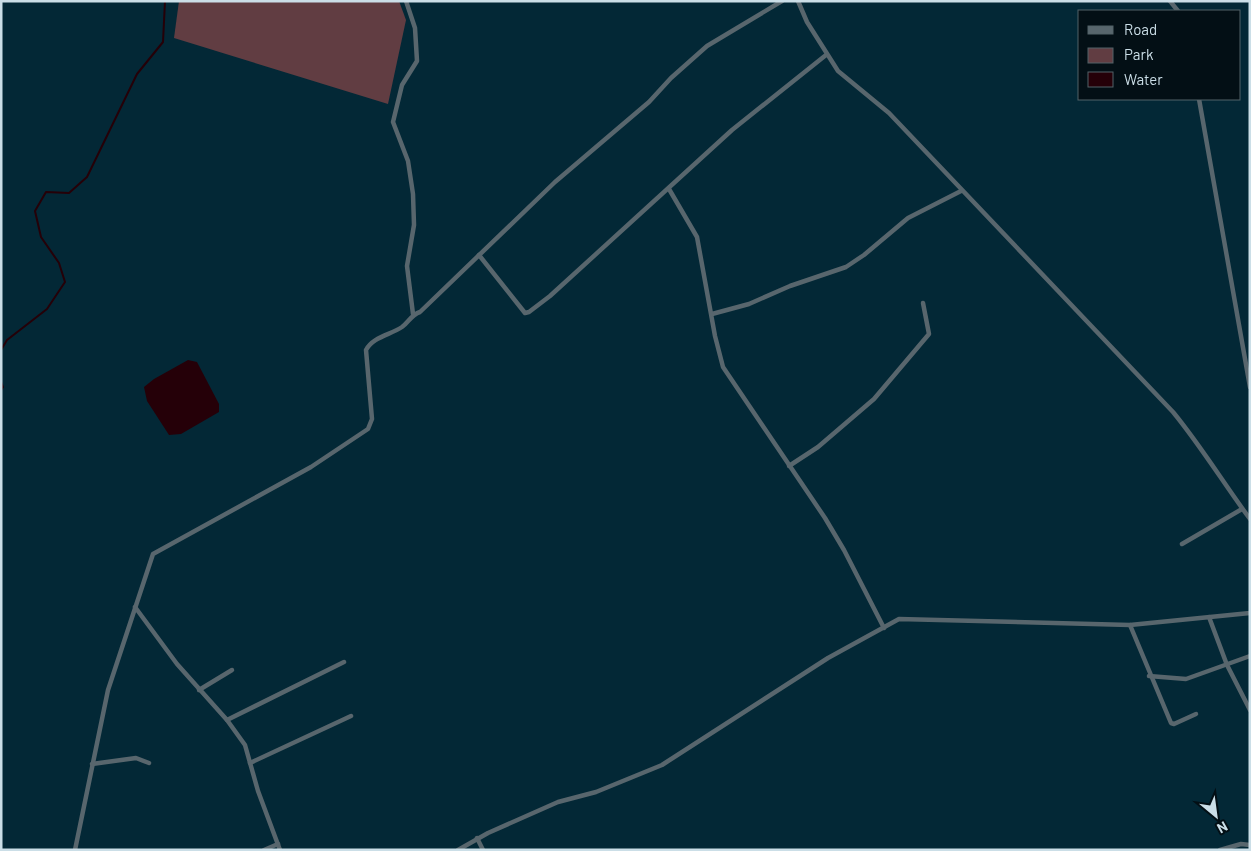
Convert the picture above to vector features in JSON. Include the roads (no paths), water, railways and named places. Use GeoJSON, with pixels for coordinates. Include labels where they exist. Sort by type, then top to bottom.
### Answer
{"type":"FeatureCollection","features":[{"type":"Feature","properties":{"kind":"street"},"geometry":{"type":"LineString","coordinates":[[406,1],[415,28],[417,61],[402,85],[393,122],[408,161],[413,194],[414,225],[407,266],[413,314]]}},
{"type":"Feature","properties":{"kind":"street"},"geometry":{"type":"LineString","coordinates":[[75,850],[108,690],[153,554],[311,468],[368,429],[372,419],[366,350],[371,341],[404,325],[413,314],[420,312],[555,182],[649,102],[671,78],[707,46],[782,1]]}},
{"type":"Feature","properties":{"kind":"street"},"geometry":{"type":"LineString","coordinates":[[798,1],[826,55],[838,71],[890,114],[961,191],[1173,412],[1196,440],[1209,463],[1250,520]]}},
{"type":"Feature","properties":{"kind":"street"},"geometry":{"type":"LineString","coordinates":[[479,255],[525,313],[529,312],[550,296],[732,130],[826,55]]}},
{"type":"Feature","properties":{"kind":"street"},"geometry":{"type":"LineString","coordinates":[[1199,100],[1250,388]]}},
{"type":"Feature","properties":{"kind":"street"},"geometry":{"type":"LineString","coordinates":[[669,189],[697,237],[723,367],[844,550],[884,628]]}},
{"type":"Feature","properties":{"kind":"street"},"geometry":{"type":"LineString","coordinates":[[712,314],[748,304],[797,283],[846,267],[864,256],[908,218],[961,191]]}},
{"type":"Feature","properties":{"kind":"street"},"geometry":{"type":"LineString","coordinates":[[789,466],[818,447],[874,399],[929,334],[923,302]]}},
{"type":"Feature","properties":{"kind":"street"},"geometry":{"type":"LineString","coordinates":[[1182,544],[1242,509]]}},
{"type":"Feature","properties":{"kind":"street"},"geometry":{"type":"LineString","coordinates":[[135,608],[177,664],[227,720],[244,744],[280,850]]}},
{"type":"Feature","properties":{"kind":"street"},"geometry":{"type":"LineString","coordinates":[[458,850],[477,838],[558,802],[596,792],[662,765],[828,658],[899,619],[1130,625],[1250,613]]}},
{"type":"Feature","properties":{"kind":"street"},"geometry":{"type":"LineString","coordinates":[[1209,617],[1227,665],[1250,710]]}},
{"type":"Feature","properties":{"kind":"street"},"geometry":{"type":"LineString","coordinates":[[1130,625],[1149,676],[1171,724],[1196,714]]}},
{"type":"Feature","properties":{"kind":"street"},"geometry":{"type":"LineString","coordinates":[[1149,676],[1186,680],[1250,656]]}},
{"type":"Feature","properties":{"kind":"street"},"geometry":{"type":"LineString","coordinates":[[227,720],[344,662]]}},
{"type":"Feature","properties":{"kind":"street"},"geometry":{"type":"LineString","coordinates":[[199,690],[232,670]]}},
{"type":"Feature","properties":{"kind":"street"},"geometry":{"type":"LineString","coordinates":[[250,764],[351,716]]}},
{"type":"Feature","properties":{"kind":"street"},"geometry":{"type":"LineString","coordinates":[[92,764],[136,758],[149,763]]}},
{"type":"Feature","properties":{"kind":"street"},"geometry":{"type":"LineString","coordinates":[[477,838],[483,850]]}},
{"type":"Feature","properties":{"kind":"street"},"geometry":{"type":"LineString","coordinates":[[264,850],[278,844]]}},
{"type":"Feature","properties":{"kind":"street"},"geometry":{"type":"LineString","coordinates":[[1220,850],[1241,844],[1250,845]]}},
{"type":"Feature","properties":{"kind":"water"},"geometry":{"type":"Polygon","coordinates":[[[188,360],[197,362],[219,404],[219,412],[181,434],[169,435],[147,401],[144,387],[154,379],[188,360]]]}},
{"type":"Feature","properties":{"kind":"waterway"},"geometry":{"type":"LineString","coordinates":[[1,350],[7,340],[47,309],[65,282],[59,263],[41,237],[35,211],[46,192],[69,193],[87,177],[137,74],[163,42],[165,1]]}},
{"type":"Feature","properties":{"kind":"waterway"},"geometry":{"type":"LineString","coordinates":[[1,382],[3,387],[1,390]]}}]}
